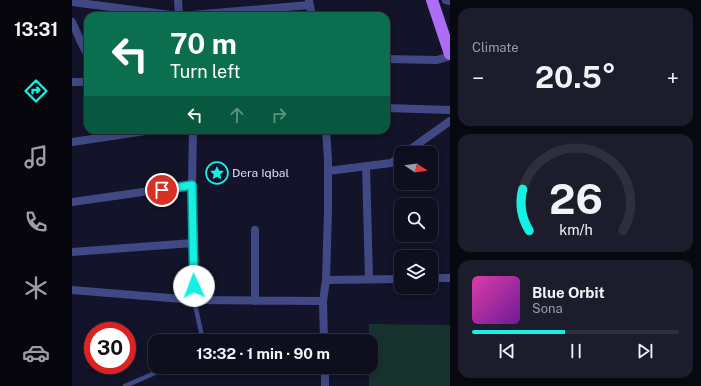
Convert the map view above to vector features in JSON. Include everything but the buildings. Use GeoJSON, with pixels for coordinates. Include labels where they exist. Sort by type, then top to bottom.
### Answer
{"type":"FeatureCollection","features":[{"type":"Feature","properties":{"kind":"main road"},"geometry":{"type":"LineString","coordinates":[[432,0],[450,55]]}},
{"type":"Feature","properties":{"kind":"street"},"geometry":{"type":"LineString","coordinates":[[178,0],[179,12]]}},
{"type":"Feature","properties":{"kind":"street"},"geometry":{"type":"LineString","coordinates":[[446,0],[450,1]]}},
{"type":"Feature","properties":{"kind":"street"},"geometry":{"type":"LineString","coordinates":[[72,2],[148,12]]}},
{"type":"Feature","properties":{"kind":"street"},"geometry":{"type":"LineString","coordinates":[[216,12],[309,2],[311,12]]}},
{"type":"Feature","properties":{"kind":"street"},"geometry":{"type":"LineString","coordinates":[[72,22],[84,48]]}},
{"type":"Feature","properties":{"kind":"street"},"geometry":{"type":"LineString","coordinates":[[390,59],[437,60],[450,55]]}},
{"type":"Feature","properties":{"kind":"street"},"geometry":{"type":"LineString","coordinates":[[72,82],[84,82]]}},
{"type":"Feature","properties":{"kind":"street"},"geometry":{"type":"LineString","coordinates":[[390,108],[450,110]]}},
{"type":"Feature","properties":{"kind":"street"},"geometry":{"type":"LineString","coordinates":[[415,146],[450,121]]}},
{"type":"Feature","properties":{"kind":"street"},"geometry":{"type":"LineString","coordinates":[[72,142],[125,134]]}},
{"type":"Feature","properties":{"kind":"street"},"geometry":{"type":"LineString","coordinates":[[192,134],[194,300]]}},
{"type":"Feature","properties":{"kind":"street"},"geometry":{"type":"LineString","coordinates":[[324,334],[323,301],[326,280],[328,210],[326,134]]}},
{"type":"Feature","properties":{"kind":"street"},"geometry":{"type":"LineString","coordinates":[[328,171],[391,163],[394,161]]}},
{"type":"Feature","properties":{"kind":"street"},"geometry":{"type":"LineString","coordinates":[[366,166],[369,279]]}},
{"type":"Feature","properties":{"kind":"street"},"geometry":{"type":"LineString","coordinates":[[72,202],[192,185]]}},
{"type":"Feature","properties":{"kind":"street"},"geometry":{"type":"LineString","coordinates":[[255,230],[255,301]]}},
{"type":"Feature","properties":{"kind":"street"},"geometry":{"type":"LineString","coordinates":[[72,252],[193,243]]}},
{"type":"Feature","properties":{"kind":"street"},"geometry":{"type":"LineString","coordinates":[[438,278],[450,278]]}},
{"type":"Feature","properties":{"kind":"street"},"geometry":{"type":"LineString","coordinates":[[326,280],[394,279]]}},
{"type":"Feature","properties":{"kind":"street"},"geometry":{"type":"LineString","coordinates":[[72,290],[194,300],[323,301]]}},
{"type":"Feature","properties":{"kind":"street"},"geometry":{"type":"LineString","coordinates":[[325,374],[325,386]]}},
{"type":"Feature","properties":{"kind":"lane"},"geometry":{"type":"LineString","coordinates":[[194,300],[201,334]]}},
{"type":"Feature","properties":{"kind":"lane"},"geometry":{"type":"LineString","coordinates":[[125,386],[153,374]]}},
{"type":"Feature","properties":{"kind":"green space"},"geometry":{"type":"Polygon","coordinates":[[[369,324],[450,325],[450,386],[369,386],[369,374],[378,374],[378,334],[369,334],[369,324]]]}},
{"type":"Feature","properties":{"kind":"place","name":"Dera Iqbal"},"geometry":{"type":"Point","coordinates":[217,173]}},
{"type":"Feature","properties":{"kind":"route"},"geometry":{"type":"LineString","coordinates":[[162,190],[192,185],[194,286]]}}]}
